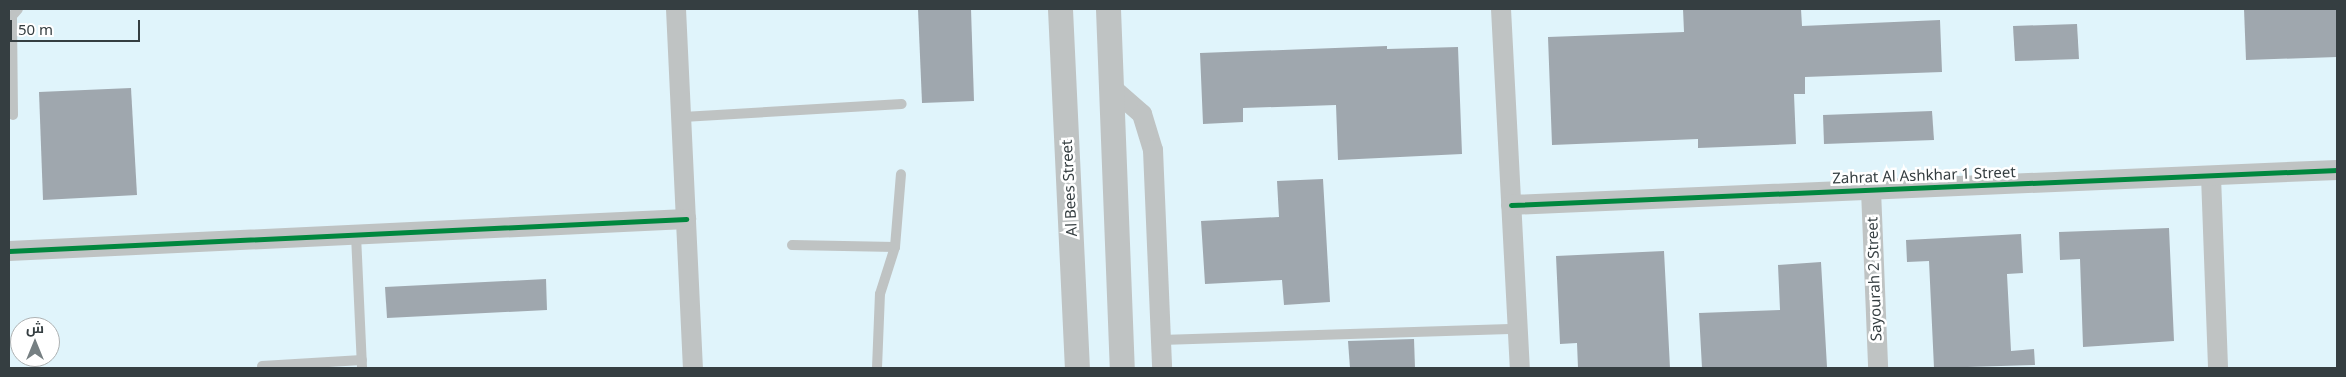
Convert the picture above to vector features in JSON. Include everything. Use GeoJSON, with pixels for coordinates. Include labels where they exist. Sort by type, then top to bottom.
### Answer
{"type":"FeatureCollection","features":[{"type":"Feature","properties":{"kind":"street"},"geometry":{"type":"LineString","coordinates":[[676,9],[683,117],[693,368]]}},
{"type":"Feature","properties":{"kind":"street","name":"Al Bees Street"},"geometry":{"type":"LineString","coordinates":[[1060,9],[1077,368]]}},
{"type":"Feature","properties":{"kind":"street"},"geometry":{"type":"LineString","coordinates":[[1108,9],[1122,368]]}},
{"type":"Feature","properties":{"kind":"street"},"geometry":{"type":"LineString","coordinates":[[1501,9],[1520,368]]}},
{"type":"Feature","properties":{"kind":"street"},"geometry":{"type":"LineString","coordinates":[[1111,87],[1142,114],[1152,143],[1162,368]]}},
{"type":"Feature","properties":{"kind":"street","name":"Zahrat Al Ashkhar 1 Street"},"geometry":{"type":"LineString","coordinates":[[1511,206],[2337,170]]}},
{"type":"Feature","properties":{"kind":"street"},"geometry":{"type":"LineString","coordinates":[[2211,176],[2218,368]]}},
{"type":"Feature","properties":{"kind":"street","name":"Sayourah 2 Street"},"geometry":{"type":"LineString","coordinates":[[1871,190],[1878,368]]}},
{"type":"Feature","properties":{"kind":"street"},"geometry":{"type":"LineString","coordinates":[[9,251],[686,219]]}},
{"type":"Feature","properties":{"kind":"lane"},"geometry":{"type":"LineString","coordinates":[[13,115],[12,16],[18,9]]}},
{"type":"Feature","properties":{"kind":"lane"},"geometry":{"type":"LineString","coordinates":[[683,117],[902,104]]}},
{"type":"Feature","properties":{"kind":"lane"},"geometry":{"type":"LineString","coordinates":[[877,368],[880,294],[895,247],[901,174]]}},
{"type":"Feature","properties":{"kind":"lane"},"geometry":{"type":"LineString","coordinates":[[262,366],[362,364],[356,235]]}},
{"type":"Feature","properties":{"kind":"lane"},"geometry":{"type":"LineString","coordinates":[[792,245],[895,247]]}},
{"type":"Feature","properties":{"kind":"lane"},"geometry":{"type":"LineString","coordinates":[[1161,340],[1518,329]]}},
{"type":"Feature","properties":{"kind":"shaded area"},"geometry":{"type":"Polygon","coordinates":[[[9,9],[2337,9],[2337,368],[9,368],[9,9]]]}},
{"type":"Feature","properties":{"kind":"building"},"geometry":{"type":"Polygon","coordinates":[[[918,9],[971,9],[974,101],[922,103],[918,9]]]}},
{"type":"Feature","properties":{"kind":"building"},"geometry":{"type":"Polygon","coordinates":[[[1683,9],[1801,9],[1802,26],[1940,20],[1942,72],[1805,77],[1805,94],[1794,94],[1796,144],[1698,148],[1698,139],[1552,145],[1548,37],[1684,32],[1683,9]]]}},
{"type":"Feature","properties":{"kind":"building"},"geometry":{"type":"Polygon","coordinates":[[[2244,9],[2337,9],[2337,57],[2246,60],[2244,9]]]}},
{"type":"Feature","properties":{"kind":"building"},"geometry":{"type":"Polygon","coordinates":[[[2077,24],[2079,59],[2015,61],[2013,26],[2077,24]]]}},
{"type":"Feature","properties":{"kind":"building"},"geometry":{"type":"Polygon","coordinates":[[[1387,46],[1387,49],[1458,47],[1462,154],[1338,160],[1336,105],[1243,108],[1243,122],[1203,124],[1200,53],[1387,46]]]}},
{"type":"Feature","properties":{"kind":"building"},"geometry":{"type":"Polygon","coordinates":[[[131,88],[137,195],[43,200],[39,92],[131,88]]]}},
{"type":"Feature","properties":{"kind":"building"},"geometry":{"type":"Polygon","coordinates":[[[1932,111],[1934,140],[1824,144],[1823,115],[1932,111]]]}},
{"type":"Feature","properties":{"kind":"building"},"geometry":{"type":"Polygon","coordinates":[[[1323,179],[1330,302],[1284,305],[1282,280],[1205,284],[1201,221],[1279,217],[1277,181],[1323,179]]]}},
{"type":"Feature","properties":{"kind":"building"},"geometry":{"type":"Polygon","coordinates":[[[2169,228],[2174,341],[2083,347],[2080,259],[2060,260],[2059,232],[2169,228]]]}},
{"type":"Feature","properties":{"kind":"building"},"geometry":{"type":"Polygon","coordinates":[[[2021,234],[2023,273],[2007,274],[2011,351],[2034,349],[2035,365],[1934,368],[1929,261],[1907,262],[1906,240],[2021,234]]]}},
{"type":"Feature","properties":{"kind":"building"},"geometry":{"type":"Polygon","coordinates":[[[1664,251],[1670,368],[1578,368],[1577,343],[1560,344],[1556,256],[1664,251]]]}},
{"type":"Feature","properties":{"kind":"building"},"geometry":{"type":"Polygon","coordinates":[[[1821,262],[1827,367],[1702,368],[1699,313],[1780,310],[1778,265],[1821,262]]]}},
{"type":"Feature","properties":{"kind":"building"},"geometry":{"type":"Polygon","coordinates":[[[546,279],[547,310],[387,318],[385,287],[546,279]]]}},
{"type":"Feature","properties":{"kind":"building"},"geometry":{"type":"Polygon","coordinates":[[[1414,339],[1415,368],[1350,368],[1348,341],[1414,339]]]}},
{"type":"Feature","properties":{"kind":"cycle path"},"geometry":{"type":"LineString","coordinates":[[1511,205],[2337,170]]}},
{"type":"Feature","properties":{"kind":"cycle path"},"geometry":{"type":"LineString","coordinates":[[9,251],[686,219]]}}]}
